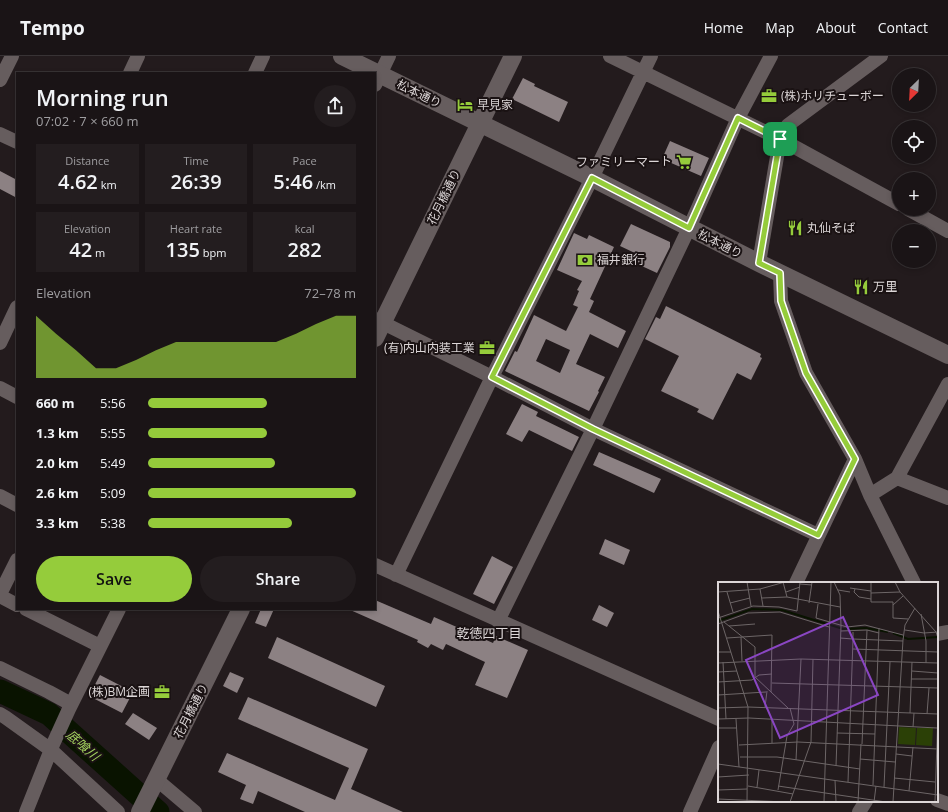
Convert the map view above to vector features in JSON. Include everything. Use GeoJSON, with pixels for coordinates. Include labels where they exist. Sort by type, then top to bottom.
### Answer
{"type":"FeatureCollection","features":[{"type":"Feature","properties":{"kind":"street"},"geometry":{"type":"LineString","coordinates":[[0,80],[12,56]]}},
{"type":"Feature","properties":{"kind":"street"},"geometry":{"type":"LineString","coordinates":[[130,72],[138,56]]}},
{"type":"Feature","properties":{"kind":"street"},"geometry":{"type":"LineString","coordinates":[[255,72],[263,56]]}},
{"type":"Feature","properties":{"kind":"street","name":"松本通り"},"geometry":{"type":"LineString","coordinates":[[342,56],[366,72]]}},
{"type":"Feature","properties":{"kind":"street"},"geometry":{"type":"LineString","coordinates":[[378,80],[389,56]]}},
{"type":"Feature","properties":{"kind":"street","name":"花月橋通り"},"geometry":{"type":"LineString","coordinates":[[378,327],[513,56]]}},
{"type":"Feature","properties":{"kind":"street"},"geometry":{"type":"LineString","coordinates":[[610,56],[780,139],[892,200]]}},
{"type":"Feature","properties":{"kind":"street"},"geometry":{"type":"LineString","coordinates":[[396,575],[651,56]]}},
{"type":"Feature","properties":{"kind":"street"},"geometry":{"type":"LineString","coordinates":[[498,621],[593,429],[689,228],[738,118],[771,56]]}},
{"type":"Feature","properties":{"kind":"street"},"geometry":{"type":"LineString","coordinates":[[759,263],[780,139],[788,125],[881,56]]}},
{"type":"Feature","properties":{"kind":"street","name":"松本通り"},"geometry":{"type":"LineString","coordinates":[[378,80],[479,124],[592,178],[759,263],[948,355]]}},
{"type":"Feature","properties":{"kind":"street"},"geometry":{"type":"LineString","coordinates":[[0,134],[16,142]]}},
{"type":"Feature","properties":{"kind":"street"},"geometry":{"type":"LineString","coordinates":[[921,216],[948,230]]}},
{"type":"Feature","properties":{"kind":"street"},"geometry":{"type":"LineString","coordinates":[[780,273],[781,301],[806,373],[855,459],[870,495],[914,582]]}},
{"type":"Feature","properties":{"kind":"street"},"geometry":{"type":"LineString","coordinates":[[0,343],[16,310]]}},
{"type":"Feature","properties":{"kind":"street"},"geometry":{"type":"LineString","coordinates":[[378,327],[492,377],[593,429],[818,535]]}},
{"type":"Feature","properties":{"kind":"street"},"geometry":{"type":"LineString","coordinates":[[870,495],[898,478],[948,384]]}},
{"type":"Feature","properties":{"kind":"street"},"geometry":{"type":"LineString","coordinates":[[0,388],[16,396]]}},
{"type":"Feature","properties":{"kind":"street"},"geometry":{"type":"LineString","coordinates":[[796,582],[855,459]]}},
{"type":"Feature","properties":{"kind":"street"},"geometry":{"type":"LineString","coordinates":[[898,478],[948,498]]}},
{"type":"Feature","properties":{"kind":"street"},"geometry":{"type":"LineString","coordinates":[[0,496],[16,504]]}},
{"type":"Feature","properties":{"kind":"street"},"geometry":{"type":"LineString","coordinates":[[16,562],[0,595],[16,604]]}},
{"type":"Feature","properties":{"kind":"street"},"geometry":{"type":"LineString","coordinates":[[376,565],[718,720]]}},
{"type":"Feature","properties":{"kind":"street"},"geometry":{"type":"LineString","coordinates":[[28,610],[100,646]]}},
{"type":"Feature","properties":{"kind":"street"},"geometry":{"type":"LineString","coordinates":[[26,812],[70,706],[118,610]]}},
{"type":"Feature","properties":{"kind":"street","name":"花月橋通り"},"geometry":{"type":"LineString","coordinates":[[140,812],[241,610]]}},
{"type":"Feature","properties":{"kind":"street"},"geometry":{"type":"LineString","coordinates":[[938,634],[948,632]]}},
{"type":"Feature","properties":{"kind":"street"},"geometry":{"type":"LineString","coordinates":[[0,668],[49,692],[70,706]]}},
{"type":"Feature","properties":{"kind":"street"},"geometry":{"type":"LineString","coordinates":[[0,714],[53,746],[118,812]]}},
{"type":"Feature","properties":{"kind":"street"},"geometry":{"type":"LineString","coordinates":[[690,812],[718,749]]}},
{"type":"Feature","properties":{"kind":"street"},"geometry":{"type":"LineString","coordinates":[[154,784],[195,812]]}},
{"type":"Feature","properties":{"kind":"street"},"geometry":{"type":"LineString","coordinates":[[938,800],[948,804]]}},
{"type":"Feature","properties":{"kind":"street"},"geometry":{"type":"LineString","coordinates":[[859,812],[865,802]]}},
{"type":"Feature","properties":{"kind":"building"},"geometry":{"type":"Polygon","coordinates":[[[523,78],[535,84],[534,86],[568,102],[559,122],[512,99],[523,78]]]}},
{"type":"Feature","properties":{"kind":"building"},"geometry":{"type":"Polygon","coordinates":[[[670,141],[709,158],[701,176],[662,159],[670,141]]]}},
{"type":"Feature","properties":{"kind":"building"},"geometry":{"type":"Polygon","coordinates":[[[0,171],[16,179],[16,197],[0,189],[0,171]]]}},
{"type":"Feature","properties":{"kind":"building"},"geometry":{"type":"Polygon","coordinates":[[[631,224],[670,242],[670,247],[657,273],[633,262],[637,254],[620,246],[631,224]]]}},
{"type":"Feature","properties":{"kind":"building"},"geometry":{"type":"Polygon","coordinates":[[[574,233],[587,239],[589,235],[614,247],[590,299],[594,301],[589,312],[626,331],[618,348],[590,334],[576,364],[605,377],[589,411],[505,371],[515,351],[517,352],[534,315],[566,331],[578,307],[573,305],[579,291],[577,290],[582,281],[557,270],[574,233]],[[546,339],[536,361],[560,373],[570,350],[546,339]]]}},
{"type":"Feature","properties":{"kind":"building"},"geometry":{"type":"Polygon","coordinates":[[[666,306],[761,354],[760,357],[762,358],[751,380],[737,373],[713,420],[697,412],[699,409],[661,391],[679,356],[645,339],[656,317],[660,319],[666,306]]]}},
{"type":"Feature","properties":{"kind":"building"},"geometry":{"type":"Polygon","coordinates":[[[522,404],[538,412],[536,416],[579,437],[572,451],[529,430],[522,442],[506,434],[522,404]]]}},
{"type":"Feature","properties":{"kind":"building"},"geometry":{"type":"Polygon","coordinates":[[[599,452],[661,479],[654,493],[593,465],[599,452]]]}},
{"type":"Feature","properties":{"kind":"building"},"geometry":{"type":"Polygon","coordinates":[[[605,539],[630,550],[624,565],[599,554],[605,539]]]}},
{"type":"Feature","properties":{"kind":"building"},"geometry":{"type":"Polygon","coordinates":[[[492,556],[513,567],[494,604],[473,594],[492,556]]]}},
{"type":"Feature","properties":{"kind":"building"},"geometry":{"type":"Polygon","coordinates":[[[376,600],[431,624],[434,617],[493,643],[496,636],[528,650],[507,698],[475,685],[485,662],[446,644],[443,650],[431,644],[428,648],[417,642],[418,640],[350,610],[376,610],[376,600]]]}},
{"type":"Feature","properties":{"kind":"building"},"geometry":{"type":"Polygon","coordinates":[[[599,605],[614,613],[607,627],[592,620],[599,605]]]}},
{"type":"Feature","properties":{"kind":"building"},"geometry":{"type":"Polygon","coordinates":[[[261,610],[274,610],[266,627],[255,623],[261,610]]]}},
{"type":"Feature","properties":{"kind":"building"},"geometry":{"type":"Polygon","coordinates":[[[277,637],[385,686],[376,707],[268,658],[277,637]]]}},
{"type":"Feature","properties":{"kind":"building"},"geometry":{"type":"Polygon","coordinates":[[[230,672],[244,678],[237,693],[223,686],[230,672]]]}},
{"type":"Feature","properties":{"kind":"building"},"geometry":{"type":"Polygon","coordinates":[[[100,675],[133,692],[122,713],[89,696],[100,675]]]}},
{"type":"Feature","properties":{"kind":"building"},"geometry":{"type":"Polygon","coordinates":[[[248,697],[368,749],[351,789],[403,812],[305,812],[258,791],[253,804],[240,799],[246,785],[218,772],[227,753],[335,800],[349,768],[238,719],[248,697]]]}},
{"type":"Feature","properties":{"kind":"building"},"geometry":{"type":"Polygon","coordinates":[[[133,713],[157,728],[149,740],[125,724],[133,713]]]}},
{"type":"Feature","properties":{"kind":"waterway","name":"底喰川"},"geometry":{"type":"LineString","coordinates":[[0,691],[49,714],[158,812]]}},
{"type":"Feature","properties":{"kind":"place","name":"(株)ホリチューボー"},"geometry":{"type":"Point","coordinates":[769,96]}},
{"type":"Feature","properties":{"kind":"place","name":"早見家"},"geometry":{"type":"Point","coordinates":[465,105]}},
{"type":"Feature","properties":{"kind":"place","name":"ファミリーマート"},"geometry":{"type":"Point","coordinates":[684,162]}},
{"type":"Feature","properties":{"kind":"place","name":"丸仙そば"},"geometry":{"type":"Point","coordinates":[795,228]}},
{"type":"Feature","properties":{"kind":"place","name":"福井銀行"},"geometry":{"type":"Point","coordinates":[585,260]}},
{"type":"Feature","properties":{"kind":"place","name":"万里"},"geometry":{"type":"Point","coordinates":[861,287]}},
{"type":"Feature","properties":{"kind":"place","name":"(有)内山内装工業"},"geometry":{"type":"Point","coordinates":[487,348]}},
{"type":"Feature","properties":{"kind":"place","name":"(株)BM企画"},"geometry":{"type":"Point","coordinates":[162,692]}},
{"type":"Feature","properties":{"kind":"district","name":"乾徳四丁目"},"geometry":{"type":"Point","coordinates":[489,633]}},
{"type":"Feature","properties":{"kind":"route"},"geometry":{"type":"LineString","coordinates":[[738,118],[780,139],[759,263],[780,273],[781,301],[806,373],[855,459],[818,535],[593,429],[492,377],[592,178],[689,228],[738,118]]}}]}
